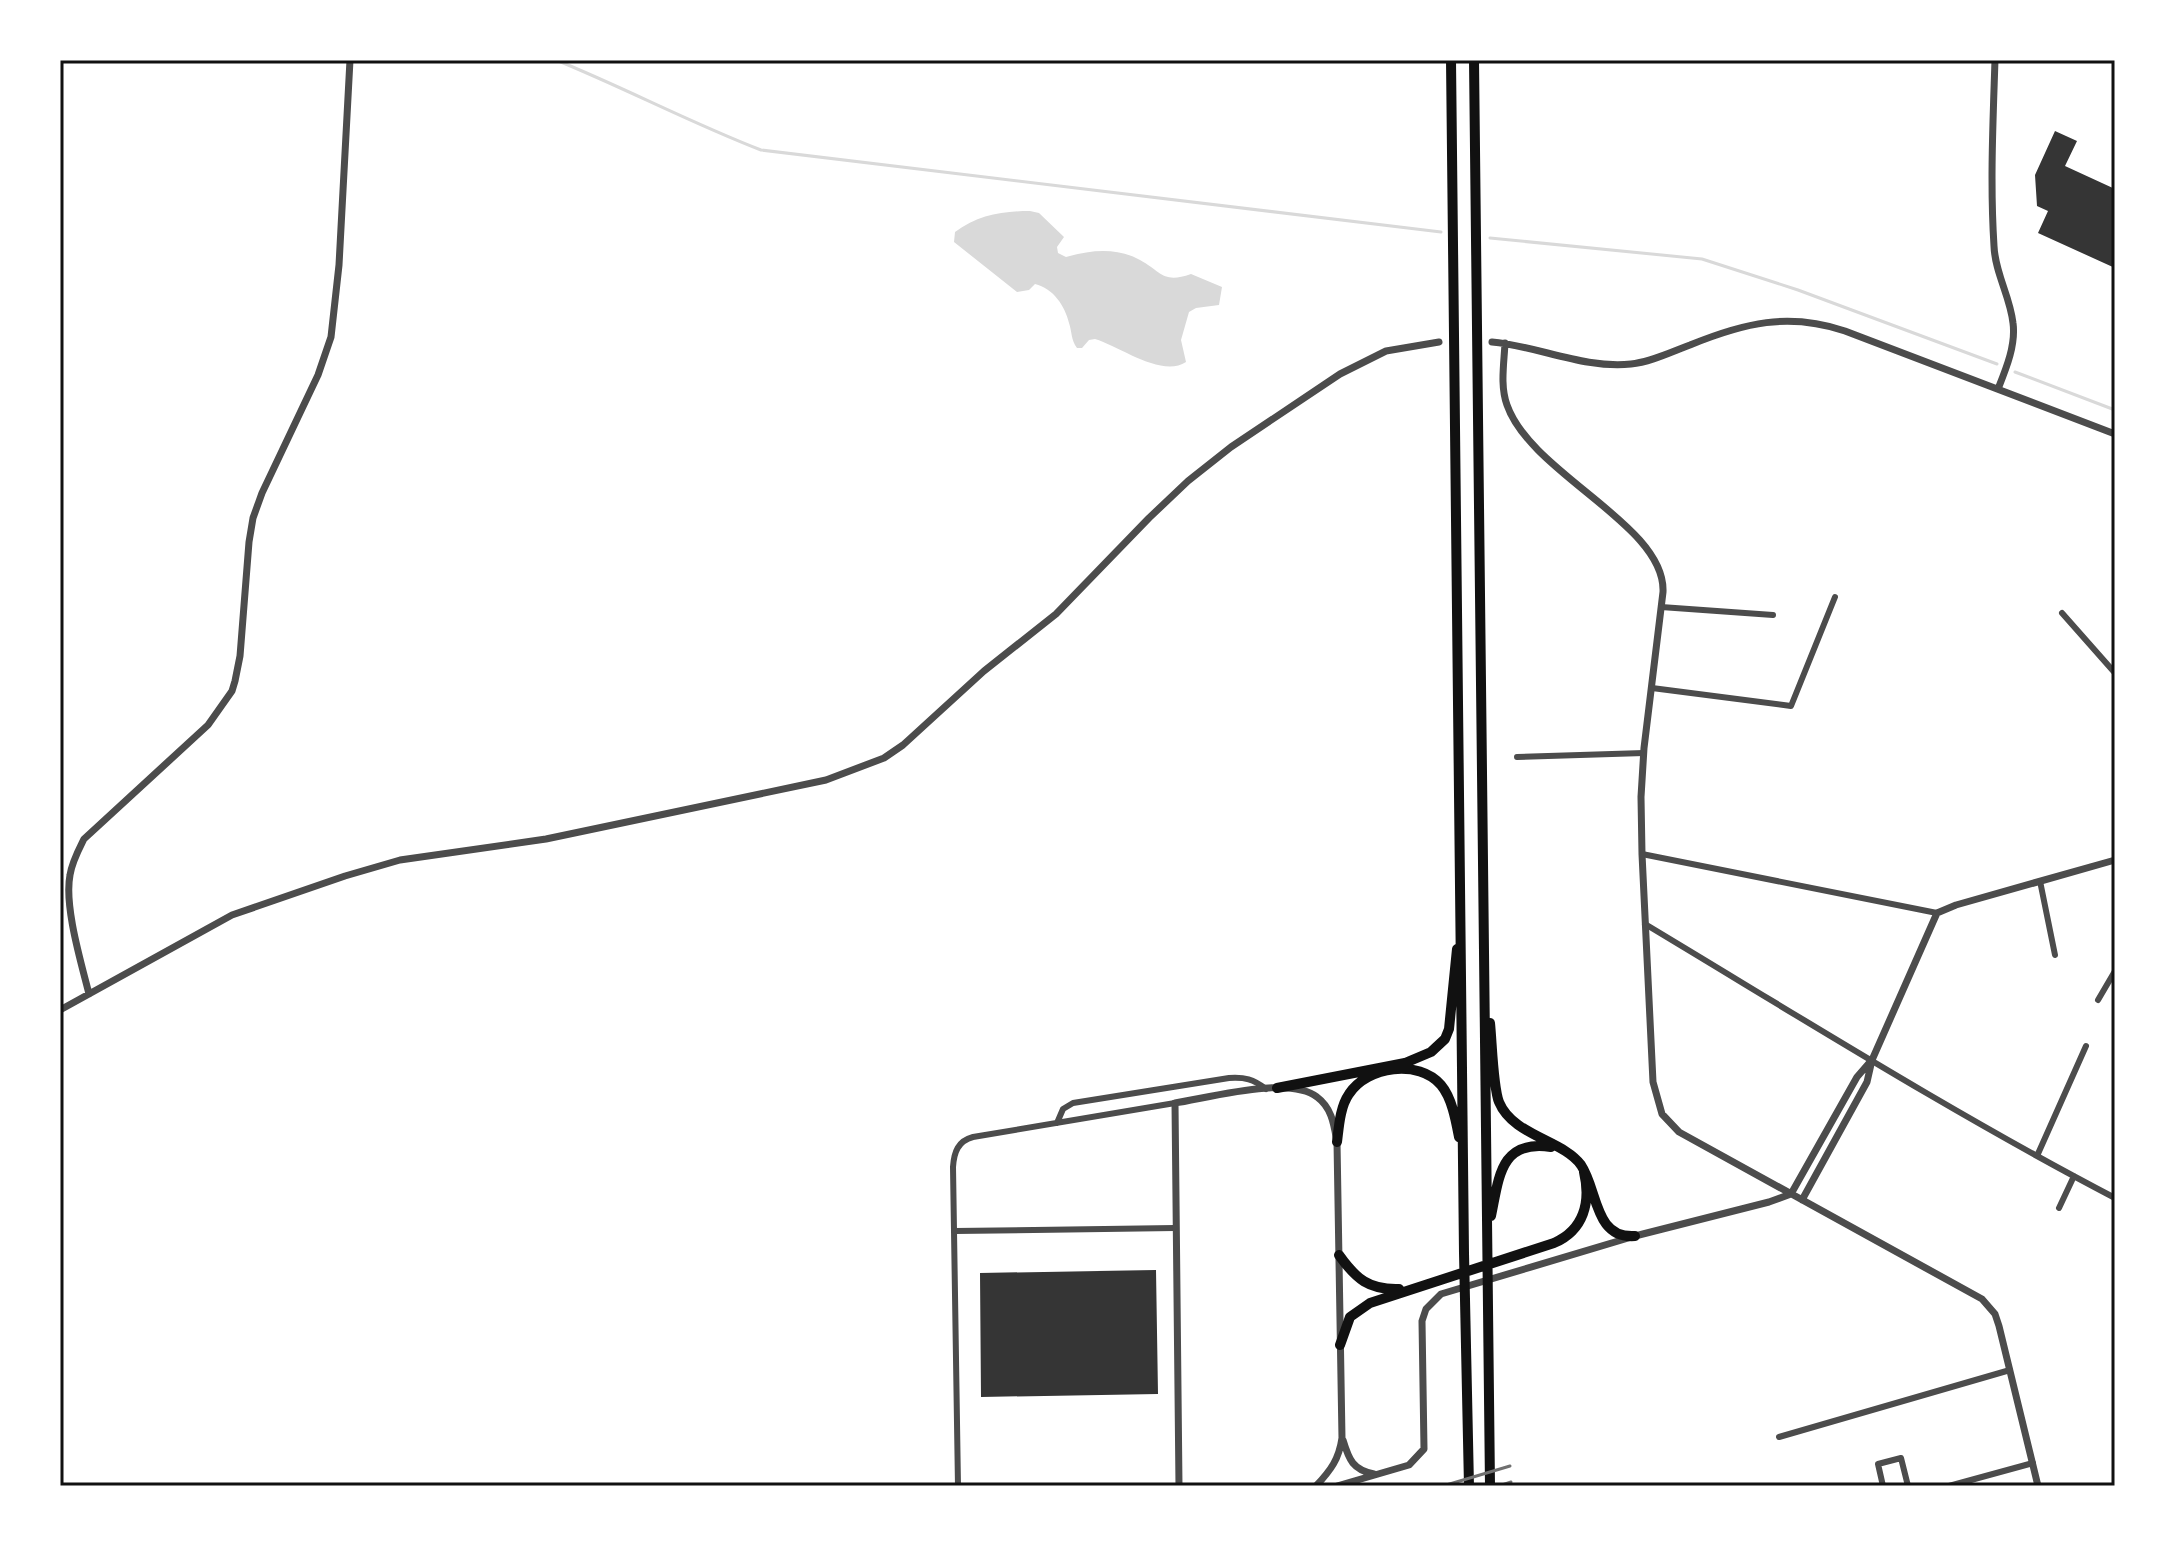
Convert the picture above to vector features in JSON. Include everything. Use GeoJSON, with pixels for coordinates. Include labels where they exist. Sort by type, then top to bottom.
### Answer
{"type":"FeatureCollection","features":[{"type":"Feature","properties":{"kind":"highway"},"geometry":{"type":"LineString","coordinates":[[1451,60],[1469,1486]]}},
{"type":"Feature","properties":{"kind":"highway"},"geometry":{"type":"LineString","coordinates":[[1475,63],[1490,1486]]}},
{"type":"Feature","properties":{"kind":"highway"},"geometry":{"type":"LineString","coordinates":[[1271,1088],[1405,1063],[1431,1052],[1445,1039],[1451,1020],[1452,985],[1462,911]]}},
{"type":"Feature","properties":{"kind":"highway"},"geometry":{"type":"LineString","coordinates":[[1484,973],[1499,1101],[1517,1123],[1573,1158],[1584,1172],[1605,1224],[1620,1235],[1635,1236]]}},
{"type":"Feature","properties":{"kind":"highway"},"geometry":{"type":"LineString","coordinates":[[1337,1142],[1346,1098],[1361,1081],[1393,1070],[1409,1069],[1423,1073],[1437,1081],[1446,1092],[1461,1146],[1464,1183]]}},
{"type":"Feature","properties":{"kind":"highway"},"geometry":{"type":"LineString","coordinates":[[1486,1244],[1499,1174],[1505,1161],[1526,1147],[1557,1148]]}},
{"type":"Feature","properties":{"kind":"highway"},"geometry":{"type":"LineString","coordinates":[[1340,1345],[1345,1325],[1354,1312],[1370,1303],[1568,1236],[1585,1212],[1588,1194],[1584,1172]]}},
{"type":"Feature","properties":{"kind":"highway"},"geometry":{"type":"LineString","coordinates":[[1339,1255],[1367,1285],[1385,1289],[1409,1288]]}},
{"type":"Feature","properties":{"kind":"street"},"geometry":{"type":"LineString","coordinates":[[89,994],[72,919],[69,879],[73,860],[84,839],[208,725],[235,681],[242,644],[253,518],[318,375],[335,320],[350,60]]}},
{"type":"Feature","properties":{"kind":"street"},"geometry":{"type":"LineString","coordinates":[[1995,60],[1992,144],[1994,248],[2014,329],[2009,358],[1998,389]]}},
{"type":"Feature","properties":{"kind":"street"},"geometry":{"type":"LineString","coordinates":[[1492,342],[1591,362],[1630,364],[1752,324],[1811,321],[1845,331],[2115,434]]}},
{"type":"Feature","properties":{"kind":"street"},"geometry":{"type":"LineString","coordinates":[[60,1010],[232,915],[345,876],[400,860],[546,839],[826,780],[884,758],[903,745],[984,671],[1056,614],[1188,481],[1231,447],[1350,368],[1386,351],[1439,342]]}},
{"type":"Feature","properties":{"kind":"street"},"geometry":{"type":"LineString","coordinates":[[1505,343],[1503,391],[1516,425],[1540,454],[1644,544],[1662,577],[1641,797],[1652,1072],[1656,1100],[1662,1114],[1679,1132],[1977,1295],[1997,1319],[2038,1486]]}},
{"type":"Feature","properties":{"kind":"street"},"geometry":{"type":"LineString","coordinates":[[1652,688],[1791,706],[1835,597]]}},
{"type":"Feature","properties":{"kind":"street"},"geometry":{"type":"LineString","coordinates":[[1661,607],[1773,615]]}},
{"type":"Feature","properties":{"kind":"street"},"geometry":{"type":"LineString","coordinates":[[2062,613],[2115,673]]}},
{"type":"Feature","properties":{"kind":"street"},"geometry":{"type":"LineString","coordinates":[[1517,757],[1644,753]]}},
{"type":"Feature","properties":{"kind":"street"},"geometry":{"type":"LineString","coordinates":[[1642,854],[1937,913],[2115,860]]}},
{"type":"Feature","properties":{"kind":"street"},"geometry":{"type":"LineString","coordinates":[[2040,881],[2055,955]]}},
{"type":"Feature","properties":{"kind":"street"},"geometry":{"type":"LineString","coordinates":[[1802,1200],[1867,1082],[1872,1060],[1937,913]]}},
{"type":"Feature","properties":{"kind":"street"},"geometry":{"type":"LineString","coordinates":[[1645,924],[1872,1060],[2115,1198]]}},
{"type":"Feature","properties":{"kind":"street"},"geometry":{"type":"LineString","coordinates":[[2098,1000],[2115,971]]}},
{"type":"Feature","properties":{"kind":"street"},"geometry":{"type":"LineString","coordinates":[[2037,1156],[2086,1046]]}},
{"type":"Feature","properties":{"kind":"street"},"geometry":{"type":"LineString","coordinates":[[1337,1486],[1409,1465],[1424,1449],[1421,1327],[1426,1309],[1434,1300],[1449,1290],[1791,1194],[1857,1077],[1872,1060]]}},
{"type":"Feature","properties":{"kind":"street"},"geometry":{"type":"LineString","coordinates":[[1057,1123],[1063,1109],[1073,1103],[1229,1078],[1245,1077],[1271,1088]]}},
{"type":"Feature","properties":{"kind":"street"},"geometry":{"type":"LineString","coordinates":[[1857,1077],[1864,1077],[1867,1082]]}},
{"type":"Feature","properties":{"kind":"street"},"geometry":{"type":"LineString","coordinates":[[958,1486],[953,1167],[954,1154],[961,1142],[973,1137],[1271,1088],[1306,1091],[1317,1096],[1330,1112],[1337,1142],[1342,1438],[1339,1457],[1316,1486]]}},
{"type":"Feature","properties":{"kind":"street"},"geometry":{"type":"LineString","coordinates":[[1175,1103],[1179,1486]]}},
{"type":"Feature","properties":{"kind":"street"},"geometry":{"type":"LineString","coordinates":[[1817,1149],[1820,1155],[1827,1155]]}},
{"type":"Feature","properties":{"kind":"street"},"geometry":{"type":"LineString","coordinates":[[2059,1208],[2074,1176]]}},
{"type":"Feature","properties":{"kind":"street"},"geometry":{"type":"LineString","coordinates":[[955,1231],[1175,1228]]}},
{"type":"Feature","properties":{"kind":"street"},"geometry":{"type":"LineString","coordinates":[[1779,1437],[2010,1370]]}},
{"type":"Feature","properties":{"kind":"street"},"geometry":{"type":"LineString","coordinates":[[1342,1438],[1354,1467],[1377,1475]]}},
{"type":"Feature","properties":{"kind":"street"},"geometry":{"type":"LineString","coordinates":[[1883,1486],[1878,1464],[1901,1458],[1908,1486]]}},
{"type":"Feature","properties":{"kind":"street"},"geometry":{"type":"LineString","coordinates":[[1949,1486],[2033,1463]]}},
{"type":"Feature","properties":{"kind":"shaded area"},"geometry":{"type":"Polygon","coordinates":[[[1030,211],[1039,213],[1064,237],[1057,247],[1058,253],[1066,257],[1094,251],[1113,251],[1140,260],[1168,277],[1191,274],[1222,287],[1219,305],[1189,312],[1181,340],[1186,362],[1176,366],[1154,364],[1095,339],[1077,348],[1065,310],[1053,294],[1035,284],[1029,290],[1017,292],[954,242],[955,232],[981,218],[1030,211]]]}},
{"type":"Feature","properties":{"kind":"building"},"geometry":{"type":"Polygon","coordinates":[[[2055,131],[2077,141],[2065,166],[2115,189],[2115,268],[2038,233],[2048,211],[2037,206],[2035,175],[2055,131]]]}},
{"type":"Feature","properties":{"kind":"building"},"geometry":{"type":"Polygon","coordinates":[[[1156,1270],[1158,1394],[981,1397],[980,1273],[1156,1270]]]}},
{"type":"Feature","properties":{"kind":"waterway"},"geometry":{"type":"LineString","coordinates":[[556,60],[761,150],[1441,232]]}},
{"type":"Feature","properties":{"kind":"waterway"},"geometry":{"type":"LineString","coordinates":[[1490,238],[1702,259],[1798,290],[1997,364]]}},
{"type":"Feature","properties":{"kind":"waterway"},"geometry":{"type":"LineString","coordinates":[[2015,372],[2115,410]]}},
{"type":"Feature","properties":{"kind":"railway"},"geometry":{"type":"LineString","coordinates":[[1443,1486],[1510,1466]]}},
{"type":"Feature","properties":{"kind":"railway"},"geometry":{"type":"LineString","coordinates":[[1499,1486],[1511,1482]]}}]}
